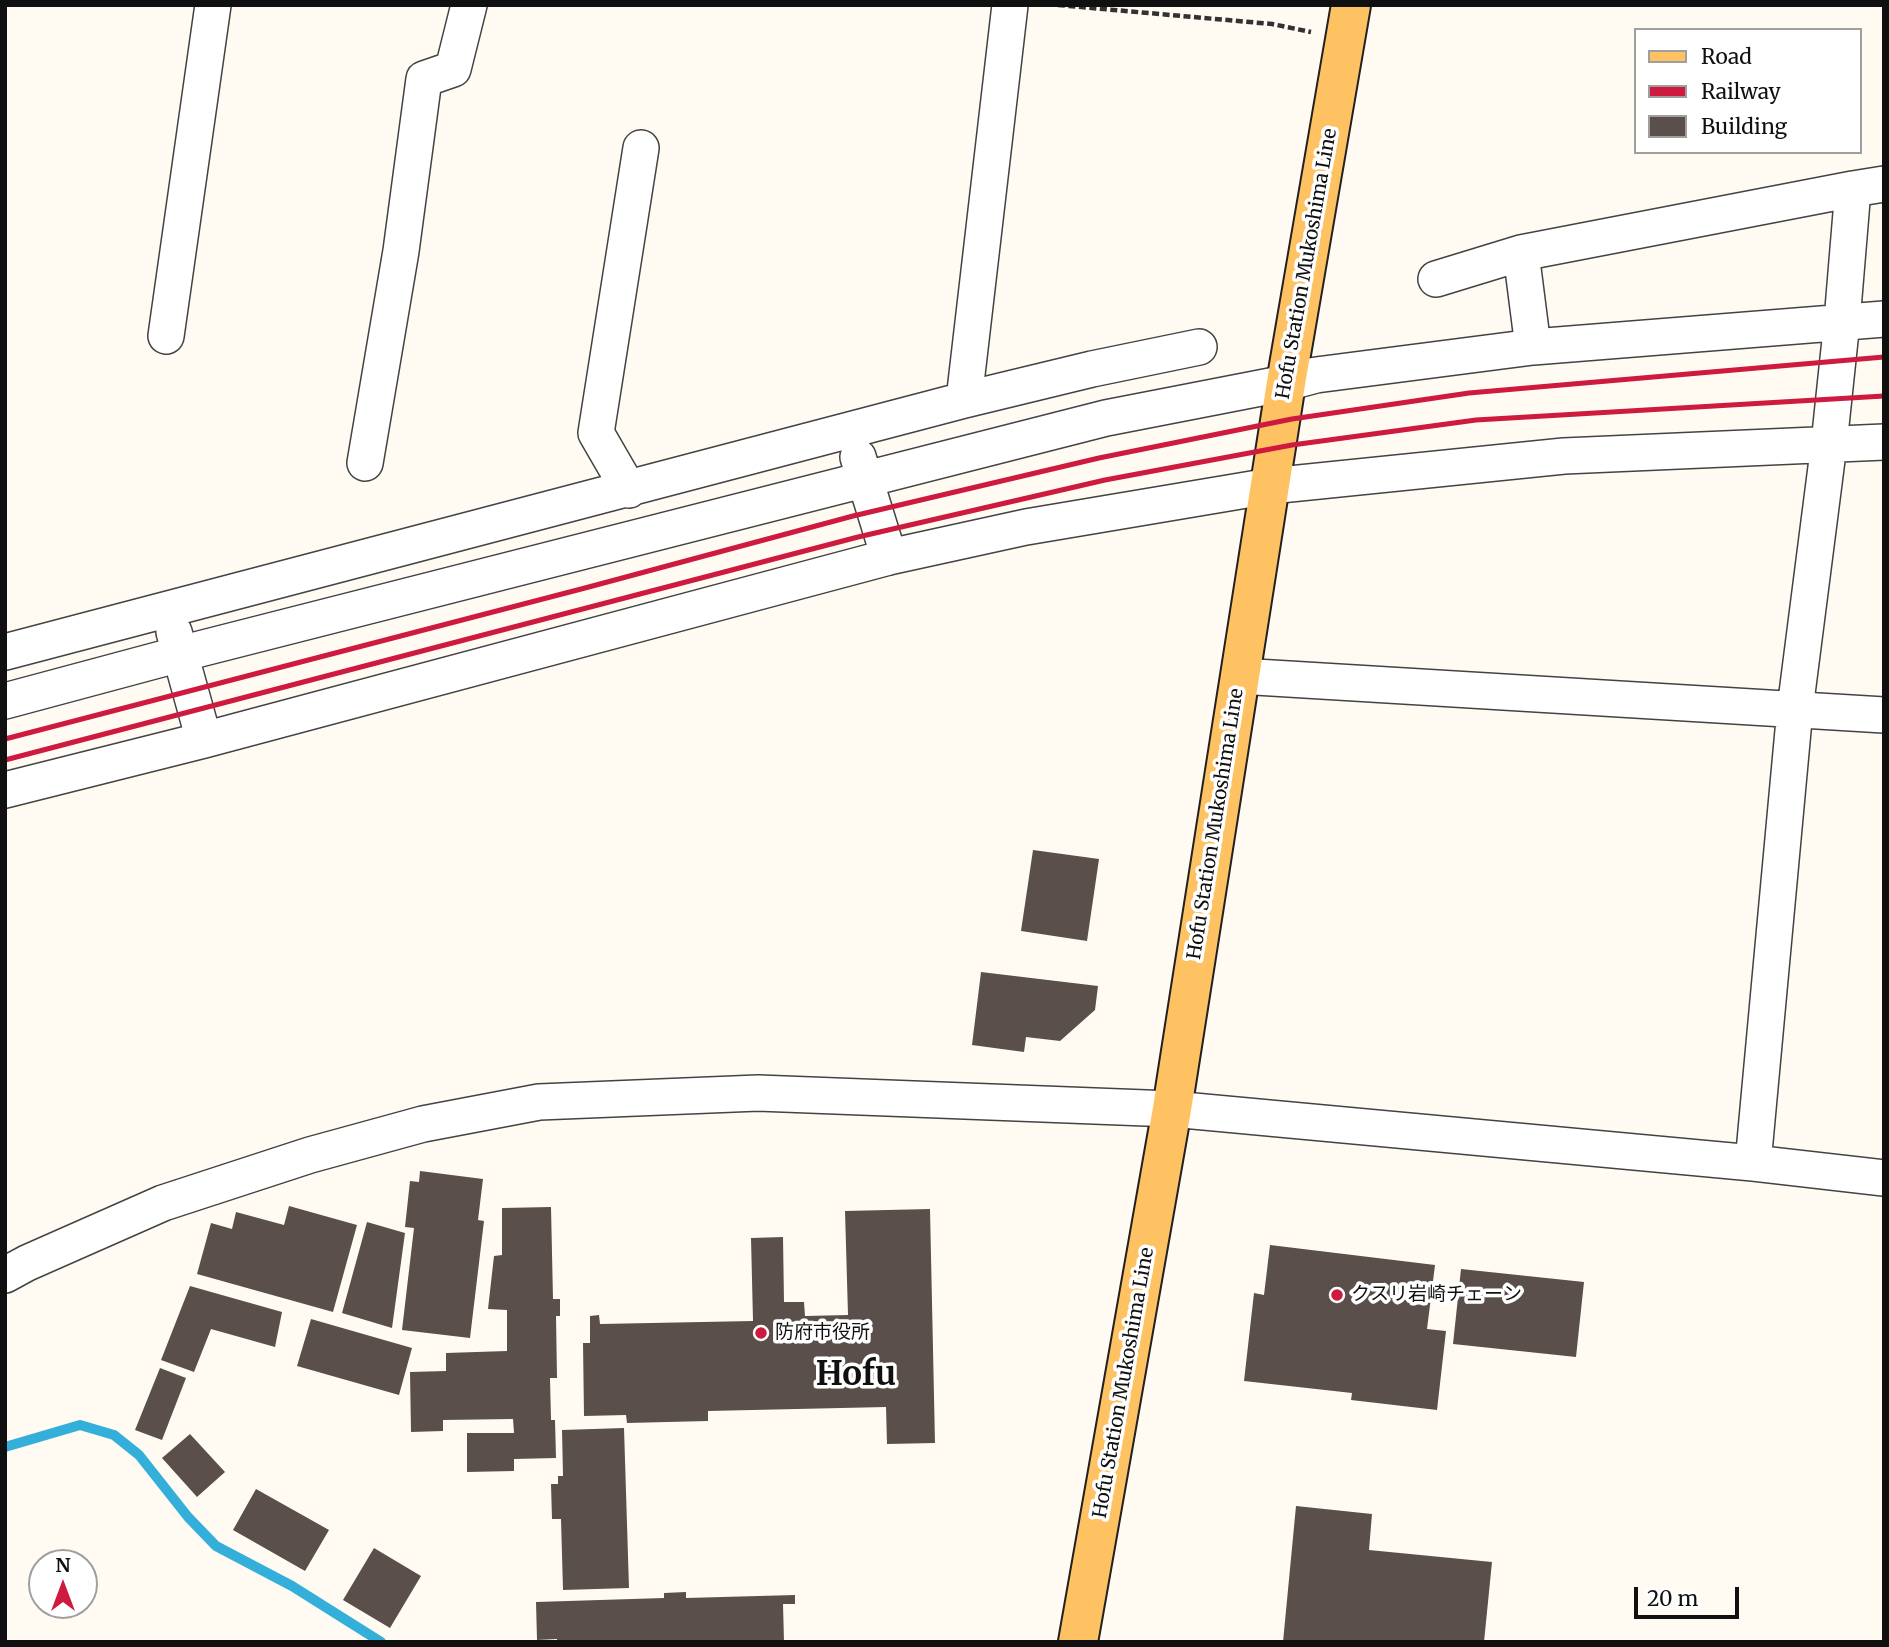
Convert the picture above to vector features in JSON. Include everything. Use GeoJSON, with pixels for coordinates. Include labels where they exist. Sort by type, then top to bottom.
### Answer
{"type":"FeatureCollection","features":[{"type":"Feature","properties":{"kind":"main road","name":"Hofu Station Mukoshima Line"},"geometry":{"type":"LineString","coordinates":[[1078,1642],[1172,1109],[1286,383],[1348,22]]}},
{"type":"Feature","properties":{"kind":"street"},"geometry":{"type":"LineString","coordinates":[[166,336],[213,5]]}},
{"type":"Feature","properties":{"kind":"street"},"geometry":{"type":"LineString","coordinates":[[365,463],[401,251],[424,79],[453,69],[469,5]]}},
{"type":"Feature","properties":{"kind":"street"},"geometry":{"type":"LineString","coordinates":[[964,400],[1010,5]]}},
{"type":"Feature","properties":{"kind":"street"},"geometry":{"type":"LineString","coordinates":[[629,490],[596,433],[641,148]]}},
{"type":"Feature","properties":{"kind":"street"},"geometry":{"type":"LineString","coordinates":[[1436,279],[1521,253],[1868,187],[1842,321],[1795,709],[1753,1163]]}},
{"type":"Feature","properties":{"kind":"street"},"geometry":{"type":"LineString","coordinates":[[1521,253],[1532,347]]}},
{"type":"Feature","properties":{"kind":"street"},"geometry":{"type":"LineString","coordinates":[[5,701],[1106,418],[1316,375],[1532,347],[1884,319]]}},
{"type":"Feature","properties":{"kind":"street"},"geometry":{"type":"LineString","coordinates":[[5,652],[964,400],[1199,347]]}},
{"type":"Feature","properties":{"kind":"street"},"geometry":{"type":"LineString","coordinates":[[1093,369],[1106,418]]}},
{"type":"Feature","properties":{"kind":"street"},"geometry":{"type":"LineString","coordinates":[[850,431],[888,557]]}},
{"type":"Feature","properties":{"kind":"street"},"geometry":{"type":"LineString","coordinates":[[5,789],[204,740],[888,557],[1026,527],[1270,486],[1564,456],[1884,442]]}},
{"type":"Feature","properties":{"kind":"street"},"geometry":{"type":"LineString","coordinates":[[168,610],[204,740]]}},
{"type":"Feature","properties":{"kind":"street"},"geometry":{"type":"LineString","coordinates":[[1239,676],[1884,715]]}},
{"type":"Feature","properties":{"kind":"street"},"geometry":{"type":"LineString","coordinates":[[5,1275],[163,1203],[310,1155],[423,1124],[540,1102],[758,1093],[1172,1109],[1753,1163],[1884,1178]]}},
{"type":"Feature","properties":{"kind":"path"},"geometry":{"type":"LineString","coordinates":[[1058,5],[1272,24],[1348,22]]}},
{"type":"Feature","properties":{"kind":"building"},"geometry":{"type":"Polygon","coordinates":[[[1033,850],[1099,859],[1087,941],[1021,931],[1033,850]]]}},
{"type":"Feature","properties":{"kind":"building"},"geometry":{"type":"Polygon","coordinates":[[[981,972],[1098,986],[1095,1010],[1060,1041],[1026,1037],[1024,1052],[972,1045],[981,972]]]}},
{"type":"Feature","properties":{"kind":"building"},"geometry":{"type":"Polygon","coordinates":[[[420,1171],[483,1179],[478,1220],[484,1221],[470,1338],[402,1330],[414,1228],[405,1227],[410,1181],[419,1182],[420,1171]]]}},
{"type":"Feature","properties":{"kind":"building"},"geometry":{"type":"Polygon","coordinates":[[[289,1206],[357,1225],[333,1312],[197,1274],[211,1223],[232,1229],[236,1212],[284,1225],[289,1206]]]}},
{"type":"Feature","properties":{"kind":"building"},"geometry":{"type":"Polygon","coordinates":[[[551,1207],[553,1299],[560,1299],[560,1316],[556,1316],[557,1378],[550,1378],[551,1420],[555,1420],[556,1458],[514,1459],[514,1471],[467,1472],[467,1433],[514,1433],[513,1419],[443,1420],[443,1431],[411,1432],[410,1372],[446,1371],[446,1353],[507,1351],[507,1310],[488,1309],[494,1256],[502,1255],[502,1208],[551,1207]]]}},
{"type":"Feature","properties":{"kind":"building","name":"防府市役所"},"geometry":{"type":"Polygon","coordinates":[[[930,1209],[935,1443],[887,1444],[886,1407],[708,1411],[708,1421],[627,1423],[626,1415],[584,1416],[583,1343],[590,1343],[590,1316],[599,1315],[600,1324],[753,1321],[751,1238],[783,1237],[784,1302],[804,1302],[805,1316],[848,1315],[845,1211],[930,1209]]]}},
{"type":"Feature","properties":{"kind":"building"},"geometry":{"type":"Polygon","coordinates":[[[367,1222],[405,1233],[392,1328],[342,1313],[367,1222]]]}},
{"type":"Feature","properties":{"kind":"building"},"geometry":{"type":"Polygon","coordinates":[[[1270,1245],[1435,1265],[1427,1329],[1446,1331],[1437,1410],[1351,1400],[1352,1393],[1244,1381],[1254,1293],[1264,1295],[1270,1245]]]}},
{"type":"Feature","properties":{"kind":"building"},"geometry":{"type":"Polygon","coordinates":[[[1461,1269],[1584,1282],[1576,1357],[1453,1344],[1461,1269]]]}},
{"type":"Feature","properties":{"kind":"building"},"geometry":{"type":"Polygon","coordinates":[[[190,1286],[282,1312],[275,1347],[211,1329],[194,1372],[161,1360],[190,1286]]]}},
{"type":"Feature","properties":{"kind":"building"},"geometry":{"type":"Polygon","coordinates":[[[311,1319],[412,1348],[399,1395],[297,1366],[311,1319]]]}},
{"type":"Feature","properties":{"kind":"building"},"geometry":{"type":"Polygon","coordinates":[[[160,1368],[186,1378],[162,1440],[135,1430],[160,1368]]]}},
{"type":"Feature","properties":{"kind":"building"},"geometry":{"type":"Polygon","coordinates":[[[624,1428],[629,1588],[563,1590],[561,1519],[552,1519],[551,1484],[558,1484],[558,1476],[563,1476],[562,1430],[624,1428]]]}},
{"type":"Feature","properties":{"kind":"building"},"geometry":{"type":"Polygon","coordinates":[[[190,1434],[225,1472],[197,1497],[162,1458],[190,1434]]]}},
{"type":"Feature","properties":{"kind":"building"},"geometry":{"type":"Polygon","coordinates":[[[256,1489],[329,1530],[305,1571],[233,1530],[256,1489]]]}},
{"type":"Feature","properties":{"kind":"building"},"geometry":{"type":"Polygon","coordinates":[[[1296,1506],[1372,1514],[1369,1550],[1492,1562],[1484,1642],[1283,1642],[1296,1506]]]}},
{"type":"Feature","properties":{"kind":"building"},"geometry":{"type":"Polygon","coordinates":[[[374,1548],[421,1576],[390,1628],[343,1600],[374,1548]]]}},
{"type":"Feature","properties":{"kind":"building"},"geometry":{"type":"Polygon","coordinates":[[[686,1592],[686,1598],[795,1595],[795,1604],[783,1604],[784,1642],[537,1640],[536,1602],[664,1598],[664,1593],[686,1592]]]}},
{"type":"Feature","properties":{"kind":"waterway"},"geometry":{"type":"LineString","coordinates":[[5,1447],[80,1425],[114,1435],[139,1455],[188,1517],[216,1546],[292,1586],[381,1642]]}},
{"type":"Feature","properties":{"kind":"railway"},"geometry":{"type":"LineString","coordinates":[[5,739],[853,516],[1099,458],[1292,419],[1469,393],[1884,357]]}},
{"type":"Feature","properties":{"kind":"railway"},"geometry":{"type":"LineString","coordinates":[[5,760],[858,537],[1105,480],[1292,445],[1476,420],[1884,396]]}},
{"type":"Feature","properties":{"kind":"place","name":"クスリ岩崎チェーン"},"geometry":{"type":"Point","coordinates":[1337,1295]}},
{"type":"Feature","properties":{"kind":"place","name":"防府市役所"},"geometry":{"type":"Point","coordinates":[761,1333]}},
{"type":"Feature","properties":{"kind":"district","name":"Hofu"},"geometry":{"type":"Point","coordinates":[856,1376]}}]}
